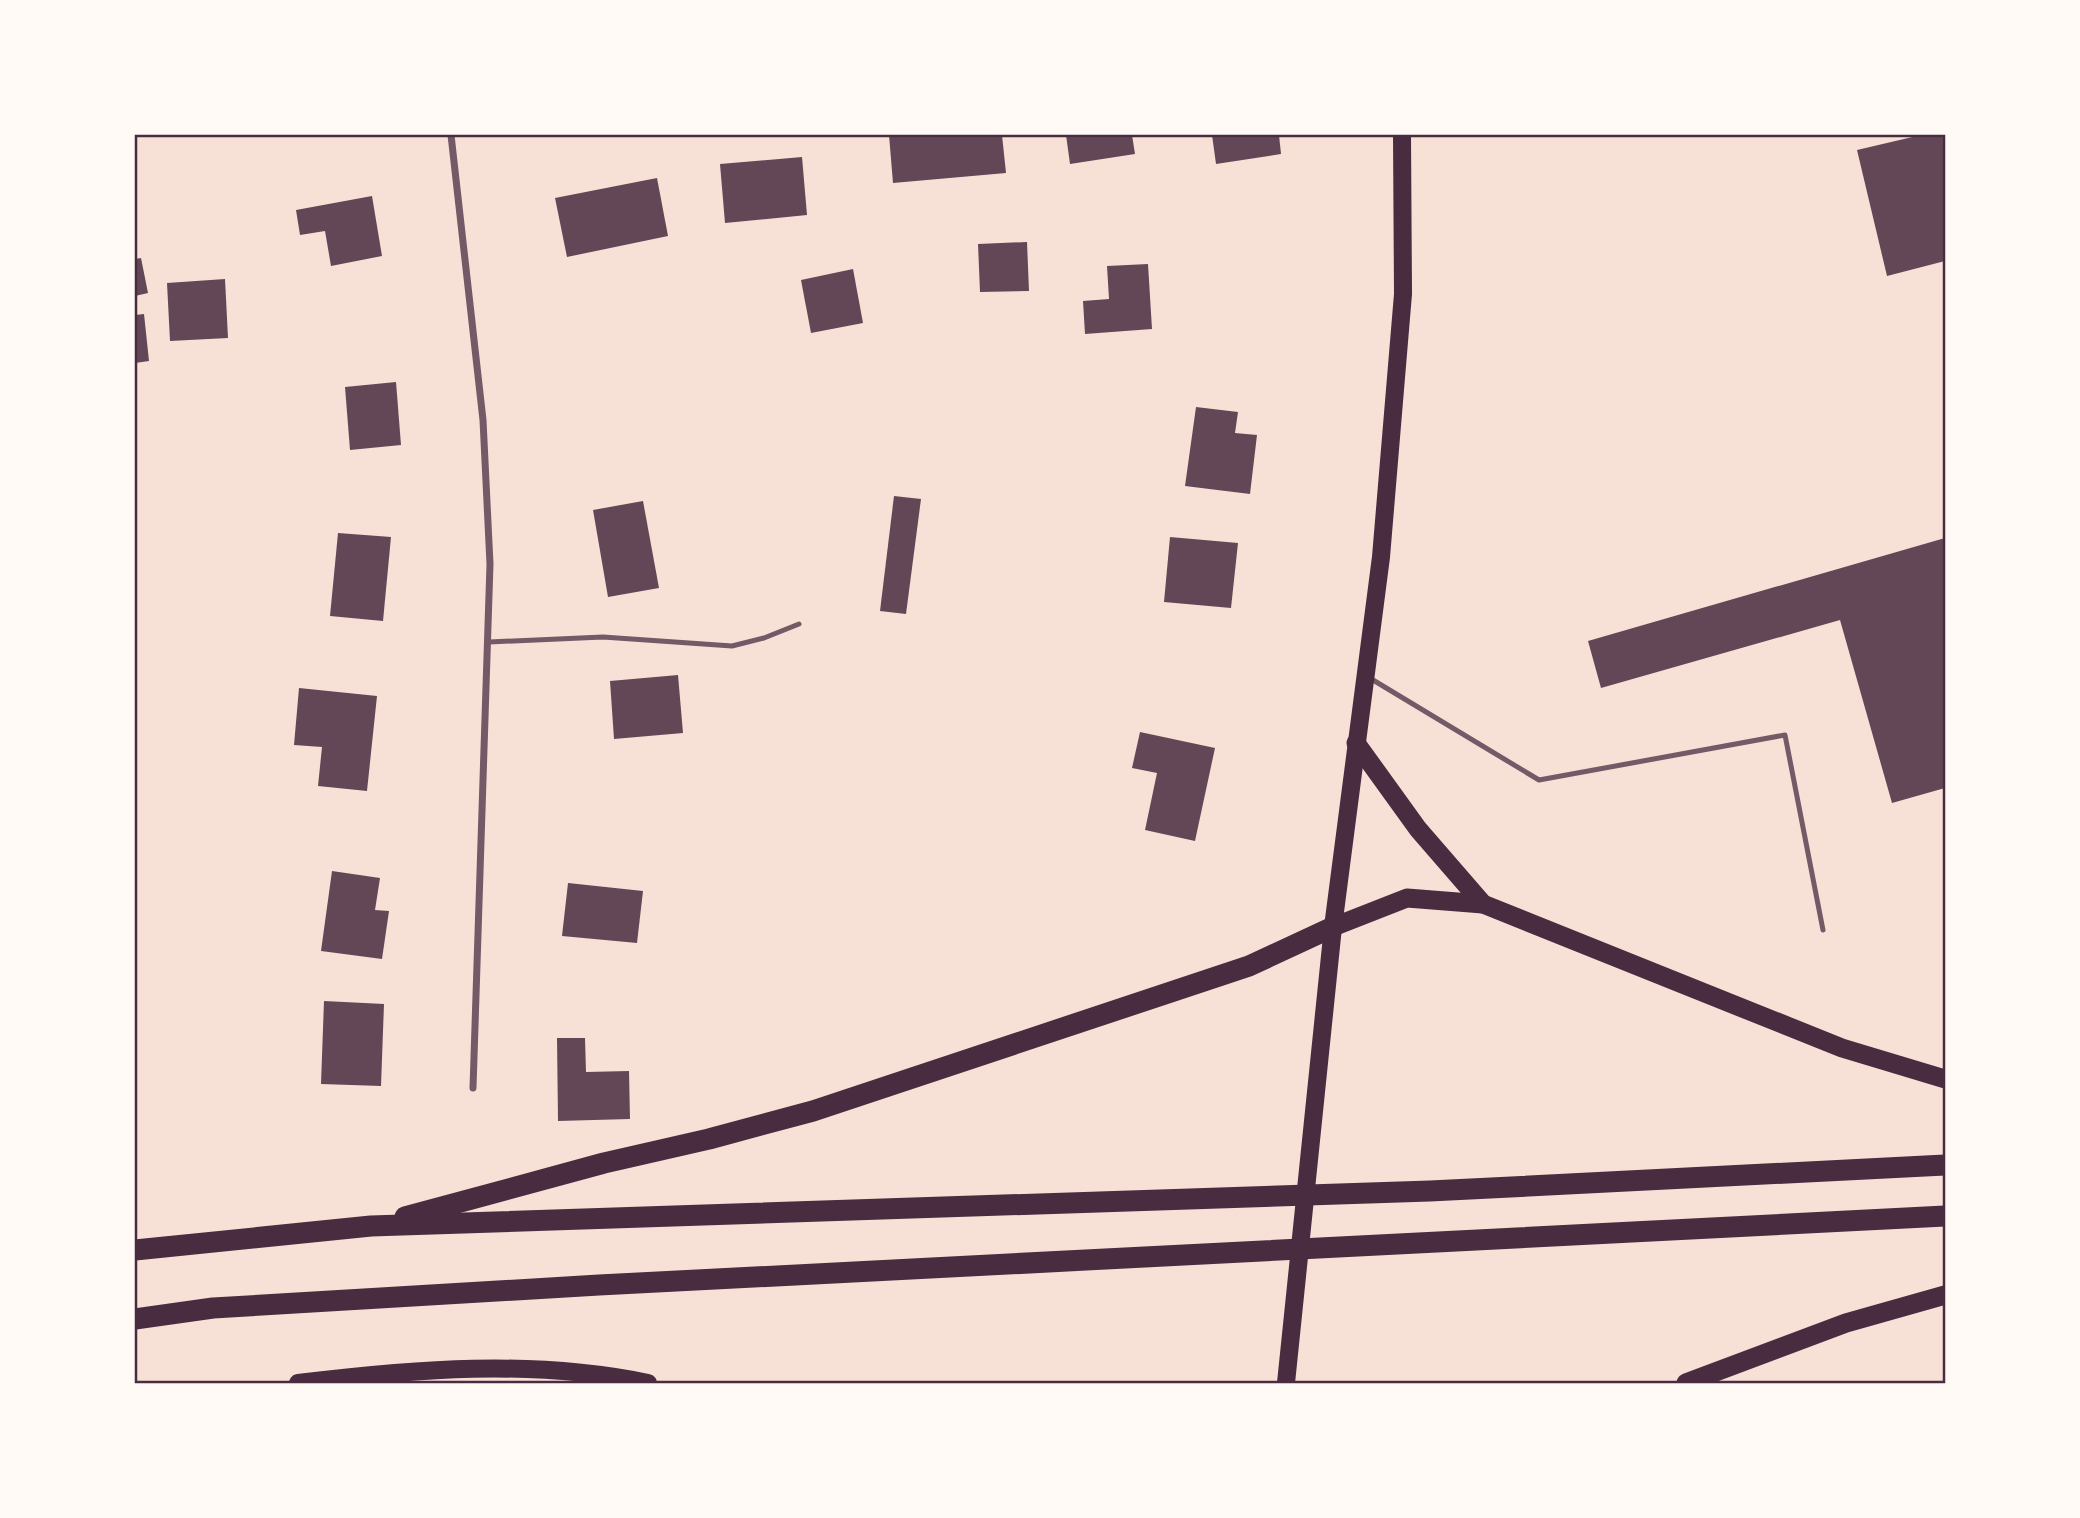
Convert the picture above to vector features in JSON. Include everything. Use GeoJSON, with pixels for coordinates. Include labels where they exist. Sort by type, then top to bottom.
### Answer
{"type":"FeatureCollection","features":[{"type":"Feature","properties":{"kind":"highway"},"geometry":{"type":"LineString","coordinates":[[1356,743],[1418,829],[1483,904]]}},
{"type":"Feature","properties":{"kind":"highway"},"geometry":{"type":"LineString","coordinates":[[371,1226],[604,1163],[813,1111],[1249,966],[1333,927],[1407,898],[1483,904],[1842,1048],[1945,1079]]}},
{"type":"Feature","properties":{"kind":"highway"},"geometry":{"type":"LineString","coordinates":[[135,1250],[371,1226],[1430,1191],[1945,1165]]}},
{"type":"Feature","properties":{"kind":"highway"},"geometry":{"type":"LineString","coordinates":[[139,1320],[226,1307],[1168,1255],[1419,1245],[1945,1216]]}},
{"type":"Feature","properties":{"kind":"highway"},"geometry":{"type":"LineString","coordinates":[[1686,1383],[1846,1323],[1945,1295]]}},
{"type":"Feature","properties":{"kind":"main road"},"geometry":{"type":"LineString","coordinates":[[1286,1383],[1333,927],[1381,557],[1404,294],[1402,135]]}},
{"type":"Feature","properties":{"kind":"main road"},"geometry":{"type":"LineString","coordinates":[[298,1383],[383,1373],[501,1368],[601,1373],[648,1383]]}},
{"type":"Feature","properties":{"kind":"street"},"geometry":{"type":"LineString","coordinates":[[451,135],[484,420],[490,564],[473,1088]]}},
{"type":"Feature","properties":{"kind":"lane"},"geometry":{"type":"LineString","coordinates":[[489,642],[603,637],[732,646],[764,638],[799,624]]}},
{"type":"Feature","properties":{"kind":"lane"},"geometry":{"type":"LineString","coordinates":[[1366,676],[1539,780],[1785,735],[1823,930]]}},
{"type":"Feature","properties":{"kind":"building"},"geometry":{"type":"Polygon","coordinates":[[[889,135],[1002,135],[1006,173],[893,183],[889,135]]]}},
{"type":"Feature","properties":{"kind":"building"},"geometry":{"type":"Polygon","coordinates":[[[1066,135],[1132,135],[1135,154],[1070,164],[1066,135]]]}},
{"type":"Feature","properties":{"kind":"building"},"geometry":{"type":"Polygon","coordinates":[[[1212,135],[1279,135],[1281,154],[1216,164],[1212,135]]]}},
{"type":"Feature","properties":{"kind":"building"},"geometry":{"type":"Polygon","coordinates":[[[1921,135],[1945,135],[1945,261],[1887,276],[1857,150],[1921,135]]]}},
{"type":"Feature","properties":{"kind":"building"},"geometry":{"type":"Polygon","coordinates":[[[802,157],[807,215],[725,223],[720,164],[802,157]]]}},
{"type":"Feature","properties":{"kind":"building"},"geometry":{"type":"Polygon","coordinates":[[[657,178],[668,236],[567,257],[555,198],[657,178]]]}},
{"type":"Feature","properties":{"kind":"building"},"geometry":{"type":"Polygon","coordinates":[[[372,196],[382,256],[331,266],[325,231],[300,235],[296,210],[372,196]]]}},
{"type":"Feature","properties":{"kind":"building"},"geometry":{"type":"Polygon","coordinates":[[[1027,242],[1029,291],[980,292],[978,244],[1027,242]]]}},
{"type":"Feature","properties":{"kind":"building"},"geometry":{"type":"Polygon","coordinates":[[[141,258],[148,293],[135,296],[135,259],[141,258]]]}},
{"type":"Feature","properties":{"kind":"building"},"geometry":{"type":"Polygon","coordinates":[[[1148,264],[1152,329],[1085,334],[1083,301],[1109,299],[1107,266],[1148,264]]]}},
{"type":"Feature","properties":{"kind":"building"},"geometry":{"type":"Polygon","coordinates":[[[853,269],[863,323],[811,333],[801,280],[853,269]]]}},
{"type":"Feature","properties":{"kind":"building"},"geometry":{"type":"Polygon","coordinates":[[[225,279],[228,338],[170,341],[167,283],[225,279]]]}},
{"type":"Feature","properties":{"kind":"building"},"geometry":{"type":"Polygon","coordinates":[[[144,314],[149,361],[135,363],[135,315],[144,314]]]}},
{"type":"Feature","properties":{"kind":"building"},"geometry":{"type":"Polygon","coordinates":[[[396,382],[401,445],[350,450],[345,387],[396,382]]]}},
{"type":"Feature","properties":{"kind":"building"},"geometry":{"type":"Polygon","coordinates":[[[1196,407],[1238,412],[1235,433],[1257,435],[1250,494],[1185,486],[1196,407]]]}},
{"type":"Feature","properties":{"kind":"building"},"geometry":{"type":"Polygon","coordinates":[[[894,496],[921,499],[906,614],[880,611],[894,496]]]}},
{"type":"Feature","properties":{"kind":"building"},"geometry":{"type":"Polygon","coordinates":[[[643,501],[659,588],[608,597],[593,510],[643,501]]]}},
{"type":"Feature","properties":{"kind":"building"},"geometry":{"type":"Polygon","coordinates":[[[338,533],[391,537],[383,621],[330,616],[338,533]]]}},
{"type":"Feature","properties":{"kind":"building"},"geometry":{"type":"Polygon","coordinates":[[[1170,537],[1238,543],[1231,608],[1164,602],[1170,537]]]}},
{"type":"Feature","properties":{"kind":"building"},"geometry":{"type":"Polygon","coordinates":[[[1945,538],[1945,788],[1892,803],[1840,620],[1601,688],[1588,641],[1945,538]]]}},
{"type":"Feature","properties":{"kind":"building"},"geometry":{"type":"Polygon","coordinates":[[[678,675],[683,733],[614,739],[610,681],[678,675]]]}},
{"type":"Feature","properties":{"kind":"building"},"geometry":{"type":"Polygon","coordinates":[[[299,688],[377,696],[367,791],[318,786],[322,747],[294,745],[299,688]]]}},
{"type":"Feature","properties":{"kind":"building"},"geometry":{"type":"Polygon","coordinates":[[[1140,732],[1215,748],[1195,841],[1145,830],[1157,773],[1132,768],[1140,732]]]}},
{"type":"Feature","properties":{"kind":"building"},"geometry":{"type":"Polygon","coordinates":[[[332,871],[380,878],[375,910],[389,911],[382,959],[321,951],[332,871]]]}},
{"type":"Feature","properties":{"kind":"building"},"geometry":{"type":"Polygon","coordinates":[[[568,883],[643,891],[637,943],[562,936],[568,883]]]}},
{"type":"Feature","properties":{"kind":"building"},"geometry":{"type":"Polygon","coordinates":[[[324,1001],[384,1004],[381,1086],[321,1084],[324,1001]]]}},
{"type":"Feature","properties":{"kind":"building"},"geometry":{"type":"Polygon","coordinates":[[[557,1038],[585,1038],[586,1072],[629,1071],[630,1119],[558,1121],[557,1038]]]}}]}
